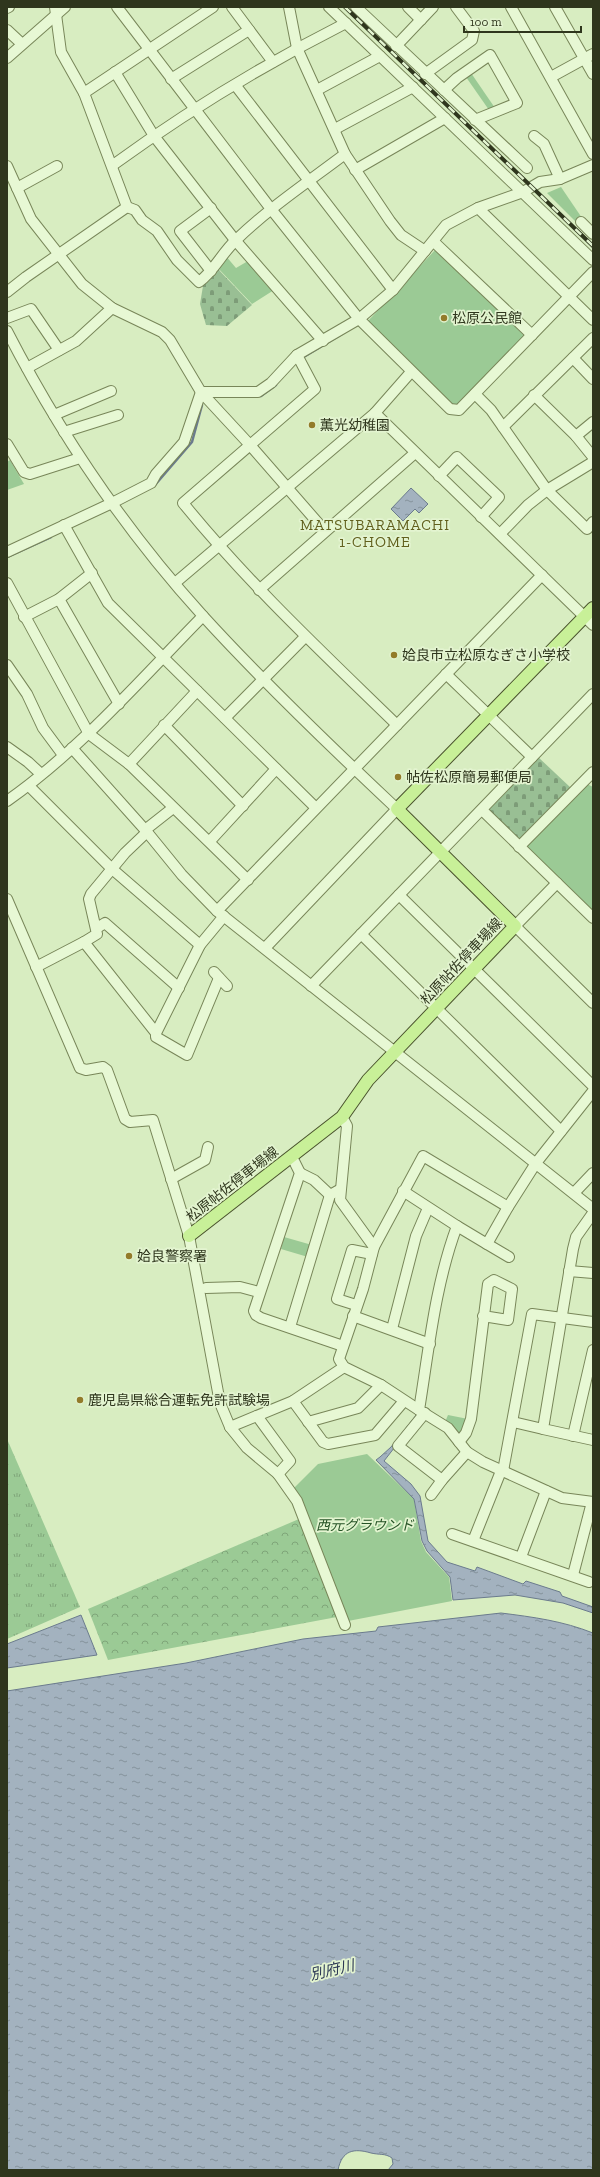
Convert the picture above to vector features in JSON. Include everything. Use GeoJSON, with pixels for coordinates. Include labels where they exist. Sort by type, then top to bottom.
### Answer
{"type":"FeatureCollection","features":[{"type":"Feature","properties":{"kind":"main road"},"geometry":{"type":"LineString","coordinates":[[397,809],[487,715],[590,616]]}},
{"type":"Feature","properties":{"kind":"main road","name":"松原帖佐停車場線"},"geometry":{"type":"LineString","coordinates":[[189,1236],[342,1117],[368,1080],[515,926],[397,809]]}},
{"type":"Feature","properties":{"kind":"street"},"geometry":{"type":"LineString","coordinates":[[7,58],[56,11],[65,7]]}},
{"type":"Feature","properties":{"kind":"street"},"geometry":{"type":"LineString","coordinates":[[117,7],[147,49],[172,79],[271,209],[359,319],[450,409],[460,410],[593,272]]}},
{"type":"Feature","properties":{"kind":"street"},"geometry":{"type":"LineString","coordinates":[[84,93],[147,49],[213,7]]}},
{"type":"Feature","properties":{"kind":"street"},"geometry":{"type":"LineString","coordinates":[[232,7],[273,62]]}},
{"type":"Feature","properties":{"kind":"street"},"geometry":{"type":"LineString","coordinates":[[289,7],[297,48],[335,129],[345,154],[402,235],[425,251]]}},
{"type":"Feature","properties":{"kind":"street"},"geometry":{"type":"LineString","coordinates":[[329,7],[593,260]]}},
{"type":"Feature","properties":{"kind":"street"},"geometry":{"type":"LineString","coordinates":[[356,7],[425,74],[444,90],[526,168]]}},
{"type":"Feature","properties":{"kind":"street"},"geometry":{"type":"LineString","coordinates":[[408,7],[421,20]]}},
{"type":"Feature","properties":{"kind":"street"},"geometry":{"type":"LineString","coordinates":[[396,46],[433,7]]}},
{"type":"Feature","properties":{"kind":"street"},"geometry":{"type":"LineString","coordinates":[[425,74],[472,40],[474,32],[456,7]]}},
{"type":"Feature","properties":{"kind":"street"},"geometry":{"type":"LineString","coordinates":[[512,7],[593,154]]}},
{"type":"Feature","properties":{"kind":"street"},"geometry":{"type":"LineString","coordinates":[[555,7],[589,57],[593,74]]}},
{"type":"Feature","properties":{"kind":"street"},"geometry":{"type":"LineString","coordinates":[[56,11],[62,52],[84,93],[113,165],[127,207]]}},
{"type":"Feature","properties":{"kind":"street"},"geometry":{"type":"LineString","coordinates":[[113,165],[195,109],[236,86],[297,48],[346,23]]}},
{"type":"Feature","properties":{"kind":"street"},"geometry":{"type":"LineString","coordinates":[[7,30],[22,44]]}},
{"type":"Feature","properties":{"kind":"street"},"geometry":{"type":"LineString","coordinates":[[172,79],[249,30]]}},
{"type":"Feature","properties":{"kind":"street"},"geometry":{"type":"LineString","coordinates":[[444,90],[457,78],[490,55],[517,103],[475,120]]}},
{"type":"Feature","properties":{"kind":"street"},"geometry":{"type":"LineString","coordinates":[[317,90],[380,56]]}},
{"type":"Feature","properties":{"kind":"street"},"geometry":{"type":"LineString","coordinates":[[551,77],[589,57]]}},
{"type":"Feature","properties":{"kind":"street"},"geometry":{"type":"LineString","coordinates":[[115,72],[154,136],[236,240],[323,341]]}},
{"type":"Feature","properties":{"kind":"street"},"geometry":{"type":"LineString","coordinates":[[236,86],[393,290]]}},
{"type":"Feature","properties":{"kind":"street"},"geometry":{"type":"LineString","coordinates":[[335,129],[413,87]]}},
{"type":"Feature","properties":{"kind":"street"},"geometry":{"type":"LineString","coordinates":[[355,170],[445,118]]}},
{"type":"Feature","properties":{"kind":"street"},"geometry":{"type":"LineString","coordinates":[[534,136],[544,144],[560,179]]}},
{"type":"Feature","properties":{"kind":"street"},"geometry":{"type":"LineString","coordinates":[[127,207],[136,210],[142,220],[157,231],[177,260],[199,282],[212,271],[220,257],[236,240],[271,209],[345,154]]}},
{"type":"Feature","properties":{"kind":"street"},"geometry":{"type":"LineString","coordinates":[[7,166],[31,219],[82,284],[112,308],[162,332],[170,340],[201,392],[250,445],[325,531]]}},
{"type":"Feature","properties":{"kind":"street"},"geometry":{"type":"LineString","coordinates":[[17,188],[57,166]]}},
{"type":"Feature","properties":{"kind":"street"},"geometry":{"type":"LineString","coordinates":[[201,392],[258,392],[271,383],[297,355],[359,319],[393,290],[434,242],[446,225],[478,208],[523,192],[540,182],[560,179],[592,167]]}},
{"type":"Feature","properties":{"kind":"street"},"geometry":{"type":"LineString","coordinates":[[7,292],[127,207]]}},
{"type":"Feature","properties":{"kind":"street"},"geometry":{"type":"LineString","coordinates":[[211,208],[180,231],[212,271]]}},
{"type":"Feature","properties":{"kind":"street"},"geometry":{"type":"LineString","coordinates":[[478,208],[593,320]]}},
{"type":"Feature","properties":{"kind":"street"},"geometry":{"type":"LineString","coordinates":[[581,222],[593,234]]}},
{"type":"Feature","properties":{"kind":"street"},"geometry":{"type":"LineString","coordinates":[[434,242],[532,335]]}},
{"type":"Feature","properties":{"kind":"street"},"geometry":{"type":"LineString","coordinates":[[27,368],[76,341],[112,308]]}},
{"type":"Feature","properties":{"kind":"street"},"geometry":{"type":"LineString","coordinates":[[7,318],[31,309],[59,350]]}},
{"type":"Feature","properties":{"kind":"street"},"geometry":{"type":"LineString","coordinates":[[7,331],[10,345],[27,368],[80,458],[112,503],[175,583],[203,616],[354,768],[397,809],[265,948]]}},
{"type":"Feature","properties":{"kind":"street"},"geometry":{"type":"LineString","coordinates":[[503,427],[593,338]]}},
{"type":"Feature","properties":{"kind":"street"},"geometry":{"type":"LineString","coordinates":[[297,355],[315,389],[183,503],[219,547],[259,590],[305,637],[397,725]]}},
{"type":"Feature","properties":{"kind":"street"},"geometry":{"type":"LineString","coordinates":[[573,358],[593,379]]}},
{"type":"Feature","properties":{"kind":"street"},"geometry":{"type":"LineString","coordinates":[[175,583],[219,547],[286,487],[375,413],[411,372]]}},
{"type":"Feature","properties":{"kind":"street"},"geometry":{"type":"LineString","coordinates":[[54,416],[111,391]]}},
{"type":"Feature","properties":{"kind":"street"},"geometry":{"type":"LineString","coordinates":[[7,552],[151,483],[156,474],[184,442],[201,392]]}},
{"type":"Feature","properties":{"kind":"street"},"geometry":{"type":"LineString","coordinates":[[475,394],[503,427],[547,490],[586,528],[593,522]]}},
{"type":"Feature","properties":{"kind":"street"},"geometry":{"type":"LineString","coordinates":[[534,395],[576,436],[593,457]]}},
{"type":"Feature","properties":{"kind":"street"},"geometry":{"type":"LineString","coordinates":[[375,413],[415,454],[542,575],[590,616]]}},
{"type":"Feature","properties":{"kind":"street"},"geometry":{"type":"LineString","coordinates":[[64,432],[118,415]]}},
{"type":"Feature","properties":{"kind":"street"},"geometry":{"type":"LineString","coordinates":[[576,436],[593,422]]}},
{"type":"Feature","properties":{"kind":"street"},"geometry":{"type":"LineString","coordinates":[[7,444],[24,472],[30,474],[80,458]]}},
{"type":"Feature","properties":{"kind":"street"},"geometry":{"type":"LineString","coordinates":[[259,590],[415,454]]}},
{"type":"Feature","properties":{"kind":"street"},"geometry":{"type":"LineString","coordinates":[[439,476],[457,457],[499,497],[481,517]]}},
{"type":"Feature","properties":{"kind":"street"},"geometry":{"type":"LineString","coordinates":[[500,534],[528,505],[547,490],[593,462]]}},
{"type":"Feature","properties":{"kind":"street"},"geometry":{"type":"LineString","coordinates":[[64,525],[108,603],[162,658],[198,691],[315,807]]}},
{"type":"Feature","properties":{"kind":"street"},"geometry":{"type":"LineString","coordinates":[[24,617],[59,599],[92,573]]}},
{"type":"Feature","properties":{"kind":"street"},"geometry":{"type":"LineString","coordinates":[[156,1033],[200,945],[220,913],[315,807],[397,725],[542,575]]}},
{"type":"Feature","properties":{"kind":"street"},"geometry":{"type":"LineString","coordinates":[[7,583],[24,617],[89,734],[129,764],[173,808],[210,841],[248,880]]}},
{"type":"Feature","properties":{"kind":"street"},"geometry":{"type":"LineString","coordinates":[[59,599],[119,704]]}},
{"type":"Feature","properties":{"kind":"street"},"geometry":{"type":"LineString","coordinates":[[7,801],[29,786],[41,774],[89,734],[203,616]]}},
{"type":"Feature","properties":{"kind":"street"},"geometry":{"type":"LineString","coordinates":[[225,718],[305,637]]}},
{"type":"Feature","properties":{"kind":"street"},"geometry":{"type":"LineString","coordinates":[[7,665],[28,694],[43,728],[68,751],[146,831],[182,875],[220,913],[311,986],[396,1050],[502,1138],[536,1163],[593,1209]]}},
{"type":"Feature","properties":{"kind":"street"},"geometry":{"type":"LineString","coordinates":[[446,674],[532,757]]}},
{"type":"Feature","properties":{"kind":"street"},"geometry":{"type":"LineString","coordinates":[[129,764],[164,725],[198,691]]}},
{"type":"Feature","properties":{"kind":"street"},"geometry":{"type":"LineString","coordinates":[[311,986],[532,757],[591,699]]}},
{"type":"Feature","properties":{"kind":"street"},"geometry":{"type":"LineString","coordinates":[[164,725],[243,806]]}},
{"type":"Feature","properties":{"kind":"street"},"geometry":{"type":"LineString","coordinates":[[7,747],[28,762],[41,774]]}},
{"type":"Feature","properties":{"kind":"street"},"geometry":{"type":"LineString","coordinates":[[210,841],[276,769]]}},
{"type":"Feature","properties":{"kind":"street"},"geometry":{"type":"LineString","coordinates":[[519,847],[592,775]]}},
{"type":"Feature","properties":{"kind":"street"},"geometry":{"type":"LineString","coordinates":[[29,786],[111,868],[200,945]]}},
{"type":"Feature","properties":{"kind":"street"},"geometry":{"type":"LineString","coordinates":[[36,967],[97,934],[97,928],[89,899],[91,894],[111,868],[146,831],[173,808]]}},
{"type":"Feature","properties":{"kind":"street"},"geometry":{"type":"LineString","coordinates":[[482,810],[593,918]]}},
{"type":"Feature","properties":{"kind":"street"},"geometry":{"type":"LineString","coordinates":[[557,883],[515,926],[593,1003]]}},
{"type":"Feature","properties":{"kind":"street"},"geometry":{"type":"LineString","coordinates":[[399,896],[593,1086]]}},
{"type":"Feature","properties":{"kind":"street"},"geometry":{"type":"LineString","coordinates":[[7,899],[80,1068],[86,1070],[103,1067],[108,1070],[125,1119],[130,1122],[153,1120],[189,1236],[220,1403],[230,1427],[247,1448],[278,1474],[297,1501],[345,1625]]}},
{"type":"Feature","properties":{"kind":"street"},"geometry":{"type":"LineString","coordinates":[[97,928],[105,923],[179,988]]}},
{"type":"Feature","properties":{"kind":"street"},"geometry":{"type":"LineString","coordinates":[[361,934],[561,1131]]}},
{"type":"Feature","properties":{"kind":"street"},"geometry":{"type":"LineString","coordinates":[[84,942],[156,1033],[156,1037],[187,1055],[216,975],[227,986]]}},
{"type":"Feature","properties":{"kind":"street"},"geometry":{"type":"LineString","coordinates":[[487,1244],[508,1206],[536,1163],[593,1091]]}},
{"type":"Feature","properties":{"kind":"street"},"geometry":{"type":"LineString","coordinates":[[342,1117],[347,1126],[343,1172],[339,1190],[340,1200],[373,1250]]}},
{"type":"Feature","properties":{"kind":"street"},"geometry":{"type":"LineString","coordinates":[[171,1179],[205,1160],[208,1148]]}},
{"type":"Feature","properties":{"kind":"street"},"geometry":{"type":"LineString","coordinates":[[508,1206],[423,1156],[403,1191],[373,1250],[363,1289],[356,1305],[339,1359],[344,1367],[381,1385],[448,1428],[467,1452],[502,1471],[562,1498],[592,1502],[573,1575]]}},
{"type":"Feature","properties":{"kind":"street"},"geometry":{"type":"LineString","coordinates":[[292,1157],[300,1173],[314,1180],[330,1195]]}},
{"type":"Feature","properties":{"kind":"street"},"geometry":{"type":"LineString","coordinates":[[300,1173],[277,1246],[259,1292],[254,1310],[256,1315],[343,1346]]}},
{"type":"Feature","properties":{"kind":"street"},"geometry":{"type":"LineString","coordinates":[[574,1193],[593,1173]]}},
{"type":"Feature","properties":{"kind":"street"},"geometry":{"type":"LineString","coordinates":[[290,1327],[330,1195],[339,1190]]}},
{"type":"Feature","properties":{"kind":"street"},"geometry":{"type":"LineString","coordinates":[[403,1191],[428,1208],[509,1257]]}},
{"type":"Feature","properties":{"kind":"street"},"geometry":{"type":"LineString","coordinates":[[392,1330],[416,1236],[428,1208]]}},
{"type":"Feature","properties":{"kind":"street"},"geometry":{"type":"LineString","coordinates":[[543,1429],[576,1237],[593,1213]]}},
{"type":"Feature","properties":{"kind":"street"},"geometry":{"type":"LineString","coordinates":[[442,1480],[398,1446],[422,1412],[430,1344],[446,1256],[457,1226]]}},
{"type":"Feature","properties":{"kind":"street"},"geometry":{"type":"LineString","coordinates":[[356,1305],[338,1298],[352,1250],[373,1250]]}},
{"type":"Feature","properties":{"kind":"street"},"geometry":{"type":"LineString","coordinates":[[569,1271],[593,1273]]}},
{"type":"Feature","properties":{"kind":"street"},"geometry":{"type":"LineString","coordinates":[[206,1288],[240,1287],[259,1292]]}},
{"type":"Feature","properties":{"kind":"street"},"geometry":{"type":"LineString","coordinates":[[473,1541],[502,1471],[513,1422],[532,1314],[593,1322]]}},
{"type":"Feature","properties":{"kind":"street"},"geometry":{"type":"LineString","coordinates":[[353,1316],[430,1344]]}},
{"type":"Feature","properties":{"kind":"street"},"geometry":{"type":"LineString","coordinates":[[459,1442],[466,1433],[471,1419],[483,1316]]}},
{"type":"Feature","properties":{"kind":"street"},"geometry":{"type":"LineString","coordinates":[[573,1436],[593,1350]]}},
{"type":"Feature","properties":{"kind":"street"},"geometry":{"type":"LineString","coordinates":[[230,1427],[293,1402],[344,1367]]}},
{"type":"Feature","properties":{"kind":"street"},"geometry":{"type":"LineString","coordinates":[[308,1422],[358,1408],[381,1385]]}},
{"type":"Feature","properties":{"kind":"street"},"geometry":{"type":"LineString","coordinates":[[293,1402],[323,1442],[328,1444],[375,1435],[404,1401]]}},
{"type":"Feature","properties":{"kind":"street"},"geometry":{"type":"LineString","coordinates":[[257,1416],[290,1461],[278,1474]]}},
{"type":"Feature","properties":{"kind":"street"},"geometry":{"type":"LineString","coordinates":[[513,1422],[593,1440]]}},
{"type":"Feature","properties":{"kind":"street"},"geometry":{"type":"LineString","coordinates":[[431,1496],[442,1480],[467,1452]]}},
{"type":"Feature","properties":{"kind":"street"},"geometry":{"type":"LineString","coordinates":[[521,1557],[546,1491]]}},
{"type":"Feature","properties":{"kind":"street"},"geometry":{"type":"LineString","coordinates":[[452,1534],[573,1575],[589,1582]]}},
{"type":"Feature","properties":{"kind":"green space"},"geometry":{"type":"Polygon","coordinates":[[[471,73],[495,108],[489,110],[466,77],[471,73]]]}},
{"type":"Feature","properties":{"kind":"green space"},"geometry":{"type":"Polygon","coordinates":[[[561,187],[582,218],[576,222],[547,193],[561,187]]]}},
{"type":"Feature","properties":{"kind":"green space"},"geometry":{"type":"Polygon","coordinates":[[[437,248],[525,334],[524,338],[458,406],[452,406],[367,322],[437,248]]]}},
{"type":"Feature","properties":{"kind":"green space"},"geometry":{"type":"Polygon","coordinates":[[[225,255],[236,268],[248,261],[274,290],[252,304],[216,266],[225,255]]]}},
{"type":"Feature","properties":{"kind":"green space"},"geometry":{"type":"Polygon","coordinates":[[[217,268],[252,305],[227,326],[206,325],[200,304],[204,280],[217,268]]]}},
{"type":"Feature","properties":{"kind":"green space"},"geometry":{"type":"Polygon","coordinates":[[[10,460],[24,484],[7,490],[7,462],[10,460]]]}},
{"type":"Feature","properties":{"kind":"green space"},"geometry":{"type":"Polygon","coordinates":[[[537,756],[571,788],[521,842],[486,809],[537,756]]]}},
{"type":"Feature","properties":{"kind":"green space"},"geometry":{"type":"Polygon","coordinates":[[[585,783],[593,787],[593,914],[528,850],[526,844],[585,783]]]}},
{"type":"Feature","properties":{"kind":"green space"},"geometry":{"type":"Polygon","coordinates":[[[284,1237],[312,1245],[308,1257],[281,1249],[284,1237]]]}},
{"type":"Feature","properties":{"kind":"green space"},"geometry":{"type":"Polygon","coordinates":[[[448,1415],[468,1419],[461,1434],[457,1436],[445,1422],[448,1415]]]}},
{"type":"Feature","properties":{"kind":"green space"},"geometry":{"type":"Polygon","coordinates":[[[7,1439],[80,1607],[7,1639],[7,1439]]]}},
{"type":"Feature","properties":{"kind":"green space","name":"西元グラウンド"},"geometry":{"type":"Polygon","coordinates":[[[367,1454],[414,1499],[421,1541],[426,1552],[449,1577],[452,1601],[348,1621],[292,1490],[318,1464],[367,1454]]]}},
{"type":"Feature","properties":{"kind":"green space"},"geometry":{"type":"Polygon","coordinates":[[[299,1519],[337,1617],[108,1660],[88,1609],[299,1519]]]}},
{"type":"Feature","properties":{"kind":"water"},"geometry":{"type":"Polygon","coordinates":[[[411,488],[428,504],[419,513],[415,509],[403,521],[391,509],[411,488]]]}},
{"type":"Feature","properties":{"kind":"water"},"geometry":{"type":"Polygon","coordinates":[[[417,1414],[419,1416],[384,1461],[411,1484],[420,1496],[428,1541],[447,1562],[475,1571],[477,1567],[523,1584],[526,1581],[560,1592],[562,1596],[593,1607],[593,1613],[563,1603],[515,1595],[453,1600],[450,1577],[427,1551],[422,1541],[414,1499],[376,1460],[391,1447],[417,1414]]]}},
{"type":"Feature","properties":{"kind":"water","name":"別府川"},"geometry":{"type":"Polygon","coordinates":[[[501,1613],[559,1622],[593,1633],[593,2170],[388,2170],[393,2164],[392,2158],[389,2156],[365,2151],[354,2151],[342,2158],[338,2170],[7,2170],[7,1691],[186,1663],[303,1639],[376,1631],[378,1627],[501,1613]]]}},
{"type":"Feature","properties":{"kind":"water"},"geometry":{"type":"Polygon","coordinates":[[[81,1615],[97,1655],[7,1668],[7,1644],[81,1615]]]}},
{"type":"Feature","properties":{"kind":"waterway"},"geometry":{"type":"LineString","coordinates":[[302,358],[342,334]]}},
{"type":"Feature","properties":{"kind":"waterway"},"geometry":{"type":"LineString","coordinates":[[261,396],[276,385]]}},
{"type":"Feature","properties":{"kind":"waterway"},"geometry":{"type":"LineString","coordinates":[[155,485],[192,442],[202,405]]}},
{"type":"Feature","properties":{"kind":"waterway"},"geometry":{"type":"LineString","coordinates":[[7,557],[51,537]]}},
{"type":"Feature","properties":{"kind":"railway"},"geometry":{"type":"LineString","coordinates":[[345,7],[593,246]]}},
{"type":"Feature","properties":{"kind":"place","name":"松原公民館"},"geometry":{"type":"Point","coordinates":[444,318]}},
{"type":"Feature","properties":{"kind":"place","name":"薫光幼稚園"},"geometry":{"type":"Point","coordinates":[312,425]}},
{"type":"Feature","properties":{"kind":"place","name":"姶良市立松原なぎさ小学校"},"geometry":{"type":"Point","coordinates":[394,655]}},
{"type":"Feature","properties":{"kind":"place","name":"帖佐松原簡易郵便局"},"geometry":{"type":"Point","coordinates":[398,777]}},
{"type":"Feature","properties":{"kind":"place","name":"姶良警察署"},"geometry":{"type":"Point","coordinates":[129,1256]}},
{"type":"Feature","properties":{"kind":"place","name":"鹿児島県総合運転免許試験場"},"geometry":{"type":"Point","coordinates":[80,1400]}},
{"type":"Feature","properties":{"kind":"district","name":"MATSUBARAMACHI 1-CHOME"},"geometry":{"type":"Point","coordinates":[375,534]}}]}
